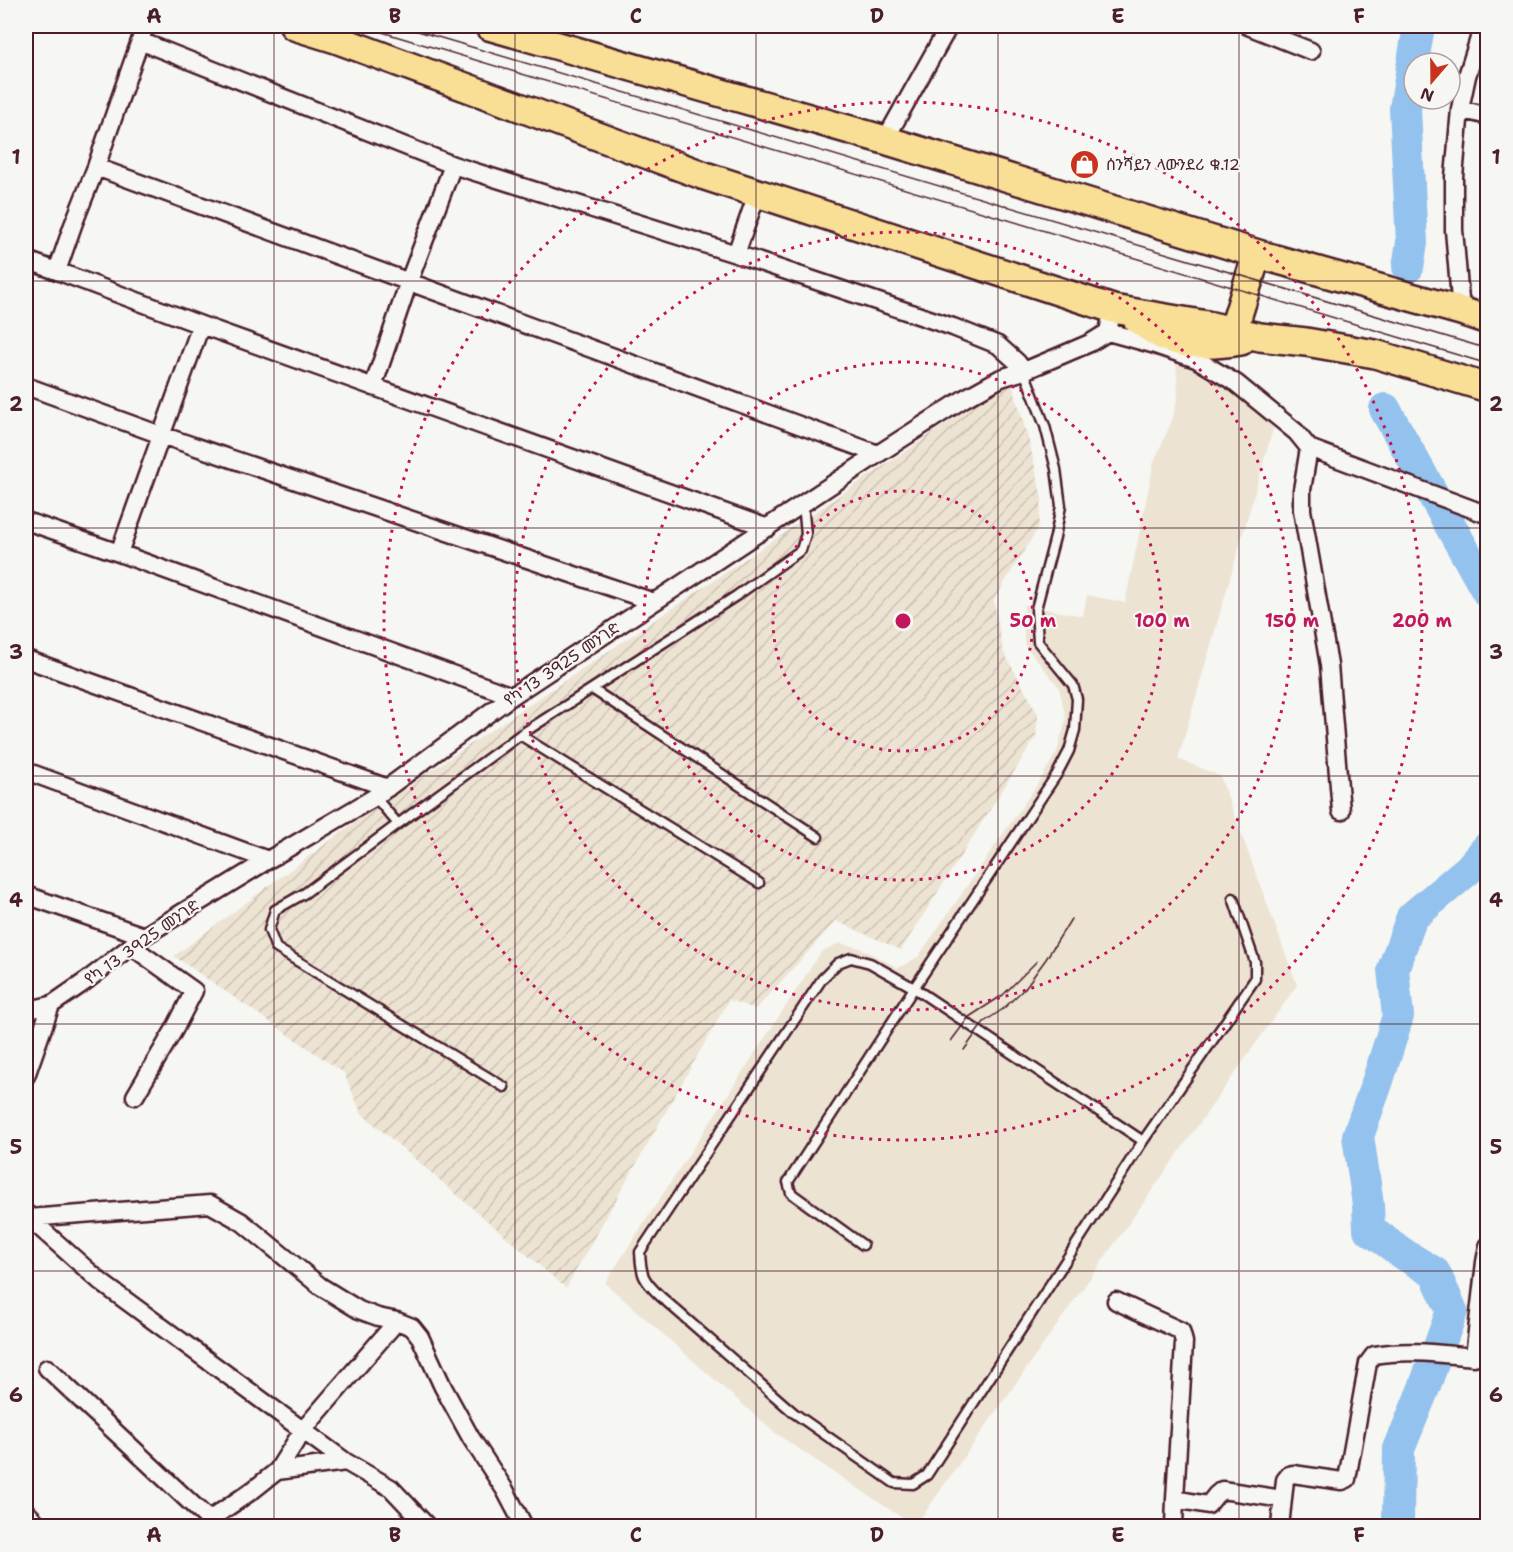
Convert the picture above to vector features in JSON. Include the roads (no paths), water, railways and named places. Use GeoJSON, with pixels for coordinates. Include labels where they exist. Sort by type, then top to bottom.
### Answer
{"type":"FeatureCollection","features":[{"type":"Feature","properties":{"kind":"main road"},"geometry":{"type":"LineString","coordinates":[[294,26],[336,39],[705,176],[1116,318],[1164,337],[1189,343],[1219,345],[1260,337]]}},
{"type":"Feature","properties":{"kind":"main road"},"geometry":{"type":"LineString","coordinates":[[494,26],[885,140],[1257,254],[1488,320]]}},
{"type":"Feature","properties":{"kind":"main road"},"geometry":{"type":"LineString","coordinates":[[1233,331],[1257,254]]}},
{"type":"Feature","properties":{"kind":"main road"},"geometry":{"type":"LineString","coordinates":[[1116,318],[1207,325],[1260,337],[1375,354],[1488,388]]}},
{"type":"Feature","properties":{"kind":"street"},"geometry":{"type":"LineString","coordinates":[[885,140],[949,26]]}},
{"type":"Feature","properties":{"kind":"street"},"geometry":{"type":"LineString","coordinates":[[1248,26],[1311,51]]}},
{"type":"Feature","properties":{"kind":"street"},"geometry":{"type":"LineString","coordinates":[[1462,100],[1483,26]]}},
{"type":"Feature","properties":{"kind":"street"},"geometry":{"type":"LineString","coordinates":[[57,271],[143,33],[453,165],[736,254],[998,345],[1024,371]]}},
{"type":"Feature","properties":{"kind":"street"},"geometry":{"type":"LineString","coordinates":[[1462,110],[1488,116]]}},
{"type":"Feature","properties":{"kind":"street"},"geometry":{"type":"LineString","coordinates":[[1460,111],[1454,177],[1454,230],[1461,311]]}},
{"type":"Feature","properties":{"kind":"street"},"geometry":{"type":"LineString","coordinates":[[373,387],[409,281],[453,165]]}},
{"type":"Feature","properties":{"kind":"street"},"geometry":{"type":"LineString","coordinates":[[96,167],[878,454]]}},
{"type":"Feature","properties":{"kind":"street"},"geometry":{"type":"LineString","coordinates":[[736,254],[757,194]]}},
{"type":"Feature","properties":{"kind":"street"},"geometry":{"type":"LineString","coordinates":[[26,260],[768,528]]}},
{"type":"Feature","properties":{"kind":"street"},"geometry":{"type":"LineString","coordinates":[[1116,318],[1152,344],[1196,359],[1236,383],[1296,432],[1310,448],[1488,515]]}},
{"type":"Feature","properties":{"kind":"street","name":"የካ 13 3925 መንገድ"},"geometry":{"type":"LineString","coordinates":[[26,1009],[51,1005],[137,941],[381,792],[512,696],[965,398],[1001,378],[1024,371],[1090,343],[1116,318]]}},
{"type":"Feature","properties":{"kind":"street"},"geometry":{"type":"LineString","coordinates":[[118,553],[201,325]]}},
{"type":"Feature","properties":{"kind":"street"},"geometry":{"type":"LineString","coordinates":[[26,386],[161,435],[654,602]]}},
{"type":"Feature","properties":{"kind":"street"},"geometry":{"type":"LineString","coordinates":[[1310,448],[1302,490],[1302,510],[1329,665],[1341,811]]}},
{"type":"Feature","properties":{"kind":"street"},"geometry":{"type":"LineString","coordinates":[[26,521],[512,696]]}},
{"type":"Feature","properties":{"kind":"street"},"geometry":{"type":"LineString","coordinates":[[26,659],[381,792]]}},
{"type":"Feature","properties":{"kind":"street"},"geometry":{"type":"LineString","coordinates":[[26,771],[268,860]]}},
{"type":"Feature","properties":{"kind":"street"},"geometry":{"type":"LineString","coordinates":[[26,895],[137,941],[194,991],[135,1096]]}},
{"type":"Feature","properties":{"kind":"street"},"geometry":{"type":"LineString","coordinates":[[26,1076],[51,1005]]}},
{"type":"Feature","properties":{"kind":"street"},"geometry":{"type":"LineString","coordinates":[[27,1215],[210,1204],[242,1222],[320,1286],[359,1310],[412,1327],[420,1337],[442,1387],[459,1418],[505,1490],[525,1527]]}},
{"type":"Feature","properties":{"kind":"street"},"geometry":{"type":"LineString","coordinates":[[27,1215],[102,1283],[346,1461],[391,1488],[426,1526]]}},
{"type":"Feature","properties":{"kind":"street"},"geometry":{"type":"LineString","coordinates":[[1280,1527],[1285,1480],[1288,1475],[1342,1481],[1347,1479],[1368,1363],[1374,1355],[1436,1353],[1481,1357],[1487,1256]]}},
{"type":"Feature","properties":{"kind":"street"},"geometry":{"type":"LineString","coordinates":[[1116,1301],[1181,1331],[1184,1342],[1174,1527]]}},
{"type":"Feature","properties":{"kind":"street"},"geometry":{"type":"LineString","coordinates":[[47,1368],[204,1523],[277,1471],[303,1430],[397,1321]]}},
{"type":"Feature","properties":{"kind":"street"},"geometry":{"type":"LineString","coordinates":[[277,1471],[346,1461]]}},
{"type":"Feature","properties":{"kind":"street"},"geometry":{"type":"LineString","coordinates":[[1175,1499],[1208,1505],[1222,1490],[1283,1499]]}},
{"type":"Feature","properties":{"kind":"street"},"geometry":{"type":"LineString","coordinates":[[26,1512],[40,1527]]}},
{"type":"Feature","properties":{"kind":"lane"},"geometry":{"type":"LineString","coordinates":[[863,1245],[791,1192],[788,1182],[1057,774],[1069,751],[1076,730],[1077,699],[1073,685],[1038,642],[1036,609],[1061,506],[1056,469],[1045,426],[1024,371]]}},
{"type":"Feature","properties":{"kind":"lane"},"geometry":{"type":"LineString","coordinates":[[504,1088],[276,948],[269,930],[275,910],[305,893],[520,735],[736,596],[801,550],[806,534],[803,504]]}},
{"type":"Feature","properties":{"kind":"lane"},"geometry":{"type":"LineString","coordinates":[[592,689],[818,837]]}},
{"type":"Feature","properties":{"kind":"lane"},"geometry":{"type":"LineString","coordinates":[[520,735],[759,883]]}},
{"type":"Feature","properties":{"kind":"lane"},"geometry":{"type":"LineString","coordinates":[[381,792],[398,824]]}},
{"type":"Feature","properties":{"kind":"lane"},"geometry":{"type":"LineString","coordinates":[[1143,1141],[914,988],[870,963],[851,958],[837,963],[822,978],[640,1252],[640,1271],[660,1296],[794,1413],[894,1482],[913,1484],[927,1475],[1143,1141],[1255,979],[1255,962],[1233,898]]}},
{"type":"Feature","properties":{"kind":"waterway"},"geometry":{"type":"LineString","coordinates":[[1408,267],[1412,243],[1405,109],[1419,26]]}},
{"type":"Feature","properties":{"kind":"waterway"},"geometry":{"type":"LineString","coordinates":[[1385,409],[1488,593]]}},
{"type":"Feature","properties":{"kind":"waterway"},"geometry":{"type":"LineString","coordinates":[[1398,1521],[1399,1449],[1452,1311],[1435,1273],[1369,1229],[1368,1204],[1358,1136],[1398,1016],[1393,969],[1412,917],[1469,869],[1488,847]]}},
{"type":"Feature","properties":{"kind":"tram line"},"geometry":{"type":"LineString","coordinates":[[362,26],[1488,364]]}},
{"type":"Feature","properties":{"kind":"tram line"},"geometry":{"type":"LineString","coordinates":[[401,26],[1488,349]]}},
{"type":"Feature","properties":{"kind":"tram line"},"geometry":{"type":"LineString","coordinates":[[964,1050],[984,1022],[1003,1009],[1025,988],[1071,919]]}},
{"type":"Feature","properties":{"kind":"tram line"},"geometry":{"type":"LineString","coordinates":[[951,1041],[969,1017],[1003,995],[1037,961]]}},
{"type":"Feature","properties":{"kind":"place","name":"ሰንሻይን ላውንደሪ ቁ.12"},"geometry":{"type":"Point","coordinates":[1085,164]}}]}
